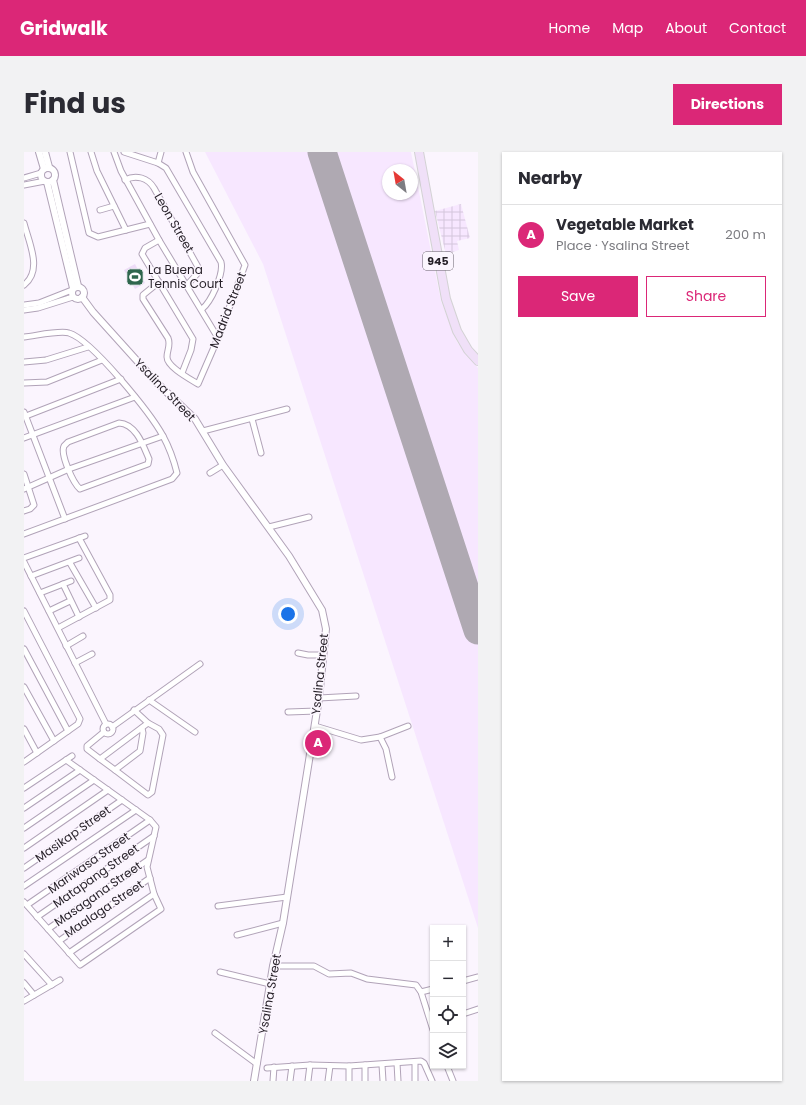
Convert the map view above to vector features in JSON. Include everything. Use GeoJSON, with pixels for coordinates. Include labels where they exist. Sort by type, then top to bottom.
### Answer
{"type":"FeatureCollection","features":[{"type":"Feature","properties":{"kind":"main road","name":"945"},"geometry":{"type":"LineString","coordinates":[[419,152],[441,280],[452,319],[462,341],[478,361]]}},
{"type":"Feature","properties":{"kind":"street"},"geometry":{"type":"LineString","coordinates":[[39,152],[45,170]]}},
{"type":"Feature","properties":{"kind":"street"},"geometry":{"type":"LineString","coordinates":[[45,152],[45,170],[41,177],[48,181],[74,290],[78,299],[82,297]]}},
{"type":"Feature","properties":{"kind":"street"},"geometry":{"type":"LineString","coordinates":[[70,152],[89,233],[98,237],[150,224]]}},
{"type":"Feature","properties":{"kind":"street"},"geometry":{"type":"LineString","coordinates":[[91,152],[96,171],[126,230]]}},
{"type":"Feature","properties":{"kind":"street"},"geometry":{"type":"LineString","coordinates":[[114,152],[126,180],[150,224],[218,338]]}},
{"type":"Feature","properties":{"kind":"street"},"geometry":{"type":"LineString","coordinates":[[124,152],[158,163],[168,171],[221,262],[221,273],[209,301],[202,309]]}},
{"type":"Feature","properties":{"kind":"street"},"geometry":{"type":"LineString","coordinates":[[158,163],[161,152]]}},
{"type":"Feature","properties":{"kind":"street","name":"Madrid Street"},"geometry":{"type":"LineString","coordinates":[[182,373],[198,384],[218,338],[245,266],[193,172],[186,152]]}},
{"type":"Feature","properties":{"kind":"street"},"geometry":{"type":"LineString","coordinates":[[24,178],[45,170],[55,173],[48,181],[24,185]]}},
{"type":"Feature","properties":{"kind":"street","name":"Leon Street"},"geometry":{"type":"LineString","coordinates":[[126,180],[130,177],[139,178],[148,181],[154,188],[198,267],[197,274],[186,285]]}},
{"type":"Feature","properties":{"kind":"street"},"geometry":{"type":"LineString","coordinates":[[100,210],[114,206]]}},
{"type":"Feature","properties":{"kind":"street"},"geometry":{"type":"LineString","coordinates":[[24,223],[35,266],[34,274],[24,285]]}},
{"type":"Feature","properties":{"kind":"street"},"geometry":{"type":"LineString","coordinates":[[159,240],[145,248],[142,254],[159,282],[193,338],[191,350],[182,373],[168,361],[168,338],[142,297],[146,291],[159,282]]}},
{"type":"Feature","properties":{"kind":"street"},"geometry":{"type":"LineString","coordinates":[[24,305],[39,303],[74,290]]}},
{"type":"Feature","properties":{"kind":"street"},"geometry":{"type":"LineString","coordinates":[[24,310],[38,308],[74,290]]}},
{"type":"Feature","properties":{"kind":"street","name":"Ysalina Street"},"geometry":{"type":"LineString","coordinates":[[74,290],[84,291],[82,297],[93,312],[157,383],[191,414],[223,465],[269,527],[306,582],[322,610],[326,629],[315,726],[283,924],[273,966],[254,1081]]}},
{"type":"Feature","properties":{"kind":"street"},"geometry":{"type":"LineString","coordinates":[[24,337],[66,332],[75,336],[88,347],[121,379],[163,436],[177,473],[175,476],[24,534]]}},
{"type":"Feature","properties":{"kind":"street"},"geometry":{"type":"LineString","coordinates":[[24,362],[46,360],[88,347]]}},
{"type":"Feature","properties":{"kind":"street"},"geometry":{"type":"LineString","coordinates":[[24,383],[47,382],[102,360]]}},
{"type":"Feature","properties":{"kind":"street"},"geometry":{"type":"LineString","coordinates":[[65,519],[25,414],[121,379]]}},
{"type":"Feature","properties":{"kind":"street"},"geometry":{"type":"LineString","coordinates":[[24,438],[135,397]]}},
{"type":"Feature","properties":{"kind":"street"},"geometry":{"type":"LineString","coordinates":[[202,431],[287,409]]}},
{"type":"Feature","properties":{"kind":"street"},"geometry":{"type":"LineString","coordinates":[[252,419],[261,452]]}},
{"type":"Feature","properties":{"kind":"street"},"geometry":{"type":"LineString","coordinates":[[119,423],[128,425],[142,442],[149,459],[148,464],[80,489],[76,484],[63,453],[64,446],[68,442],[119,423]]}},
{"type":"Feature","properties":{"kind":"street"},"geometry":{"type":"LineString","coordinates":[[26,488],[69,469],[142,442],[163,436]]}},
{"type":"Feature","properties":{"kind":"street"},"geometry":{"type":"LineString","coordinates":[[210,473],[223,465]]}},
{"type":"Feature","properties":{"kind":"street"},"geometry":{"type":"LineString","coordinates":[[24,474],[26,488],[34,505],[30,509],[24,511]]}},
{"type":"Feature","properties":{"kind":"street"},"geometry":{"type":"LineString","coordinates":[[269,527],[309,518]]}},
{"type":"Feature","properties":{"kind":"street"},"geometry":{"type":"LineString","coordinates":[[24,558],[85,536]]}},
{"type":"Feature","properties":{"kind":"street"},"geometry":{"type":"LineString","coordinates":[[58,628],[108,602],[110,596],[79,538]]}},
{"type":"Feature","properties":{"kind":"street"},"geometry":{"type":"LineString","coordinates":[[31,576],[70,563],[79,558]]}},
{"type":"Feature","properties":{"kind":"street"},"geometry":{"type":"LineString","coordinates":[[24,562],[106,724],[112,726]]}},
{"type":"Feature","properties":{"kind":"street"},"geometry":{"type":"LineString","coordinates":[[70,563],[96,608]]}},
{"type":"Feature","properties":{"kind":"street"},"geometry":{"type":"LineString","coordinates":[[40,593],[71,580]]}},
{"type":"Feature","properties":{"kind":"street"},"geometry":{"type":"LineString","coordinates":[[63,584],[79,617]]}},
{"type":"Feature","properties":{"kind":"street"},"geometry":{"type":"LineString","coordinates":[[49,611],[70,601]]}},
{"type":"Feature","properties":{"kind":"street"},"geometry":{"type":"LineString","coordinates":[[24,611],[80,719],[78,724],[24,762]]}},
{"type":"Feature","properties":{"kind":"street"},"geometry":{"type":"LineString","coordinates":[[66,646],[83,636]]}},
{"type":"Feature","properties":{"kind":"street"},"geometry":{"type":"LineString","coordinates":[[24,649],[68,731]]}},
{"type":"Feature","properties":{"kind":"street"},"geometry":{"type":"LineString","coordinates":[[298,653],[308,656],[323,655]]}},
{"type":"Feature","properties":{"kind":"street"},"geometry":{"type":"LineString","coordinates":[[75,663],[92,654]]}},
{"type":"Feature","properties":{"kind":"street"},"geometry":{"type":"LineString","coordinates":[[134,710],[148,723],[159,729],[163,735],[152,792],[148,795],[87,750],[86,746],[104,732],[110,733],[112,726],[134,710],[200,664]]}},
{"type":"Feature","properties":{"kind":"street"},"geometry":{"type":"LineString","coordinates":[[24,687],[54,741]]}},
{"type":"Feature","properties":{"kind":"street"},"geometry":{"type":"LineString","coordinates":[[319,698],[356,696]]}},
{"type":"Feature","properties":{"kind":"street"},"geometry":{"type":"LineString","coordinates":[[149,700],[195,732]]}},
{"type":"Feature","properties":{"kind":"street"},"geometry":{"type":"LineString","coordinates":[[288,712],[317,711]]}},
{"type":"Feature","properties":{"kind":"street"},"geometry":{"type":"LineString","coordinates":[[100,759],[148,723]]}},
{"type":"Feature","properties":{"kind":"street"},"geometry":{"type":"LineString","coordinates":[[104,732],[103,728],[106,724]]}},
{"type":"Feature","properties":{"kind":"street"},"geometry":{"type":"LineString","coordinates":[[315,726],[361,740],[380,737],[408,726]]}},
{"type":"Feature","properties":{"kind":"street"},"geometry":{"type":"LineString","coordinates":[[115,770],[140,751],[143,734],[142,728]]}},
{"type":"Feature","properties":{"kind":"street"},"geometry":{"type":"LineString","coordinates":[[24,729],[37,753]]}},
{"type":"Feature","properties":{"kind":"street"},"geometry":{"type":"LineString","coordinates":[[380,737],[386,749],[392,777]]}},
{"type":"Feature","properties":{"kind":"street"},"geometry":{"type":"LineString","coordinates":[[24,788],[72,756]]}},
{"type":"Feature","properties":{"kind":"street"},"geometry":{"type":"LineString","coordinates":[[26,903],[80,965],[161,909],[154,894],[147,867],[156,826],[150,820],[66,760]]}},
{"type":"Feature","properties":{"kind":"street"},"geometry":{"type":"LineString","coordinates":[[24,808],[80,770]]}},
{"type":"Feature","properties":{"kind":"street"},"geometry":{"type":"LineString","coordinates":[[24,828],[94,780]]}},
{"type":"Feature","properties":{"kind":"street"},"geometry":{"type":"LineString","coordinates":[[24,848],[108,790]]}},
{"type":"Feature","properties":{"kind":"street","name":"Masikap Street"},"geometry":{"type":"LineString","coordinates":[[24,868],[122,800]]}},
{"type":"Feature","properties":{"kind":"street","name":"Mariwasa Street"},"geometry":{"type":"LineString","coordinates":[[24,886],[136,810]]}},
{"type":"Feature","properties":{"kind":"street","name":"Mariwasa Street"},"geometry":{"type":"LineString","coordinates":[[26,903],[150,820]]}},
{"type":"Feature","properties":{"kind":"street","name":"Matapang Street"},"geometry":{"type":"LineString","coordinates":[[38,917],[154,836]]}},
{"type":"Feature","properties":{"kind":"street","name":"Masagana Street"},"geometry":{"type":"LineString","coordinates":[[48,929],[148,860]]}},
{"type":"Feature","properties":{"kind":"street","name":"Maalaga Street"},"geometry":{"type":"LineString","coordinates":[[59,941],[150,878]]}},
{"type":"Feature","properties":{"kind":"street"},"geometry":{"type":"LineString","coordinates":[[69,953],[154,894]]}},
{"type":"Feature","properties":{"kind":"street"},"geometry":{"type":"LineString","coordinates":[[218,906],[287,897]]}},
{"type":"Feature","properties":{"kind":"street"},"geometry":{"type":"LineString","coordinates":[[236,935],[283,924]]}},
{"type":"Feature","properties":{"kind":"street"},"geometry":{"type":"LineString","coordinates":[[24,954],[52,985]]}},
{"type":"Feature","properties":{"kind":"street"},"geometry":{"type":"LineString","coordinates":[[24,962],[31,962]]}},
{"type":"Feature","properties":{"kind":"street"},"geometry":{"type":"LineString","coordinates":[[273,966],[314,966],[329,974],[351,973],[373,980],[412,983],[418,987],[421,992],[430,1016]]}},
{"type":"Feature","properties":{"kind":"street"},"geometry":{"type":"LineString","coordinates":[[220,972],[270,984]]}},
{"type":"Feature","properties":{"kind":"street"},"geometry":{"type":"LineString","coordinates":[[466,980],[478,977]]}},
{"type":"Feature","properties":{"kind":"street"},"geometry":{"type":"LineString","coordinates":[[24,1001],[60,980]]}},
{"type":"Feature","properties":{"kind":"street"},"geometry":{"type":"LineString","coordinates":[[24,983],[34,995]]}},
{"type":"Feature","properties":{"kind":"street"},"geometry":{"type":"LineString","coordinates":[[421,992],[430,990]]}},
{"type":"Feature","properties":{"kind":"street"},"geometry":{"type":"LineString","coordinates":[[466,1013],[478,1009]]}},
{"type":"Feature","properties":{"kind":"street"},"geometry":{"type":"LineString","coordinates":[[215,1033],[257,1064]]}},
{"type":"Feature","properties":{"kind":"street"},"geometry":{"type":"LineString","coordinates":[[415,1062],[415,1081]]}},
{"type":"Feature","properties":{"kind":"street"},"geometry":{"type":"LineString","coordinates":[[267,1068],[310,1065],[349,1066],[415,1062],[424,1063],[432,1081]]}},
{"type":"Feature","properties":{"kind":"street"},"geometry":{"type":"LineString","coordinates":[[396,1063],[398,1081]]}},
{"type":"Feature","properties":{"kind":"street"},"geometry":{"type":"LineString","coordinates":[[382,1064],[383,1081]]}},
{"type":"Feature","properties":{"kind":"street"},"geometry":{"type":"LineString","coordinates":[[308,1081],[310,1065]]}},
{"type":"Feature","properties":{"kind":"street"},"geometry":{"type":"LineString","coordinates":[[365,1065],[365,1081]]}},
{"type":"Feature","properties":{"kind":"street"},"geometry":{"type":"LineString","coordinates":[[290,1081],[292,1066]]}},
{"type":"Feature","properties":{"kind":"street"},"geometry":{"type":"LineString","coordinates":[[328,1081],[330,1066]]}},
{"type":"Feature","properties":{"kind":"street"},"geometry":{"type":"LineString","coordinates":[[349,1066],[349,1081]]}},
{"type":"Feature","properties":{"kind":"street"},"geometry":{"type":"LineString","coordinates":[[272,1081],[274,1067]]}},
{"type":"Feature","properties":{"kind":"street"},"geometry":{"type":"LineString","coordinates":[[448,1069],[453,1081]]}},
{"type":"Feature","properties":{"kind":"shaded area"},"geometry":{"type":"Polygon","coordinates":[[[205,152],[411,152],[413,164],[382,164],[382,200],[418,200],[418,187],[441,301],[457,342],[478,368],[478,928],[263,264],[205,152]]]}},
{"type":"Feature","properties":{"kind":"shaded area"},"geometry":{"type":"Polygon","coordinates":[[[461,204],[470,238],[457,241],[459,250],[446,254],[435,211],[461,204]]]}},
{"type":"Feature","properties":{"kind":"shaded area","name":"La Buena Tennis Court"},"geometry":{"type":"Polygon","coordinates":[[[135,264],[145,283],[135,289],[124,270],[135,264]]]}},
{"type":"Feature","properties":{"kind":"runway"},"geometry":{"type":"LineString","coordinates":[[322,152],[478,630]]}},
{"type":"Feature","properties":{"kind":"place","name":"La Buena Tennis Court"},"geometry":{"type":"Point","coordinates":[135,277]}},
{"type":"Feature","properties":{"kind":"place","name":"Vegetable Market"},"geometry":{"type":"Point","coordinates":[318,743]}}]}
